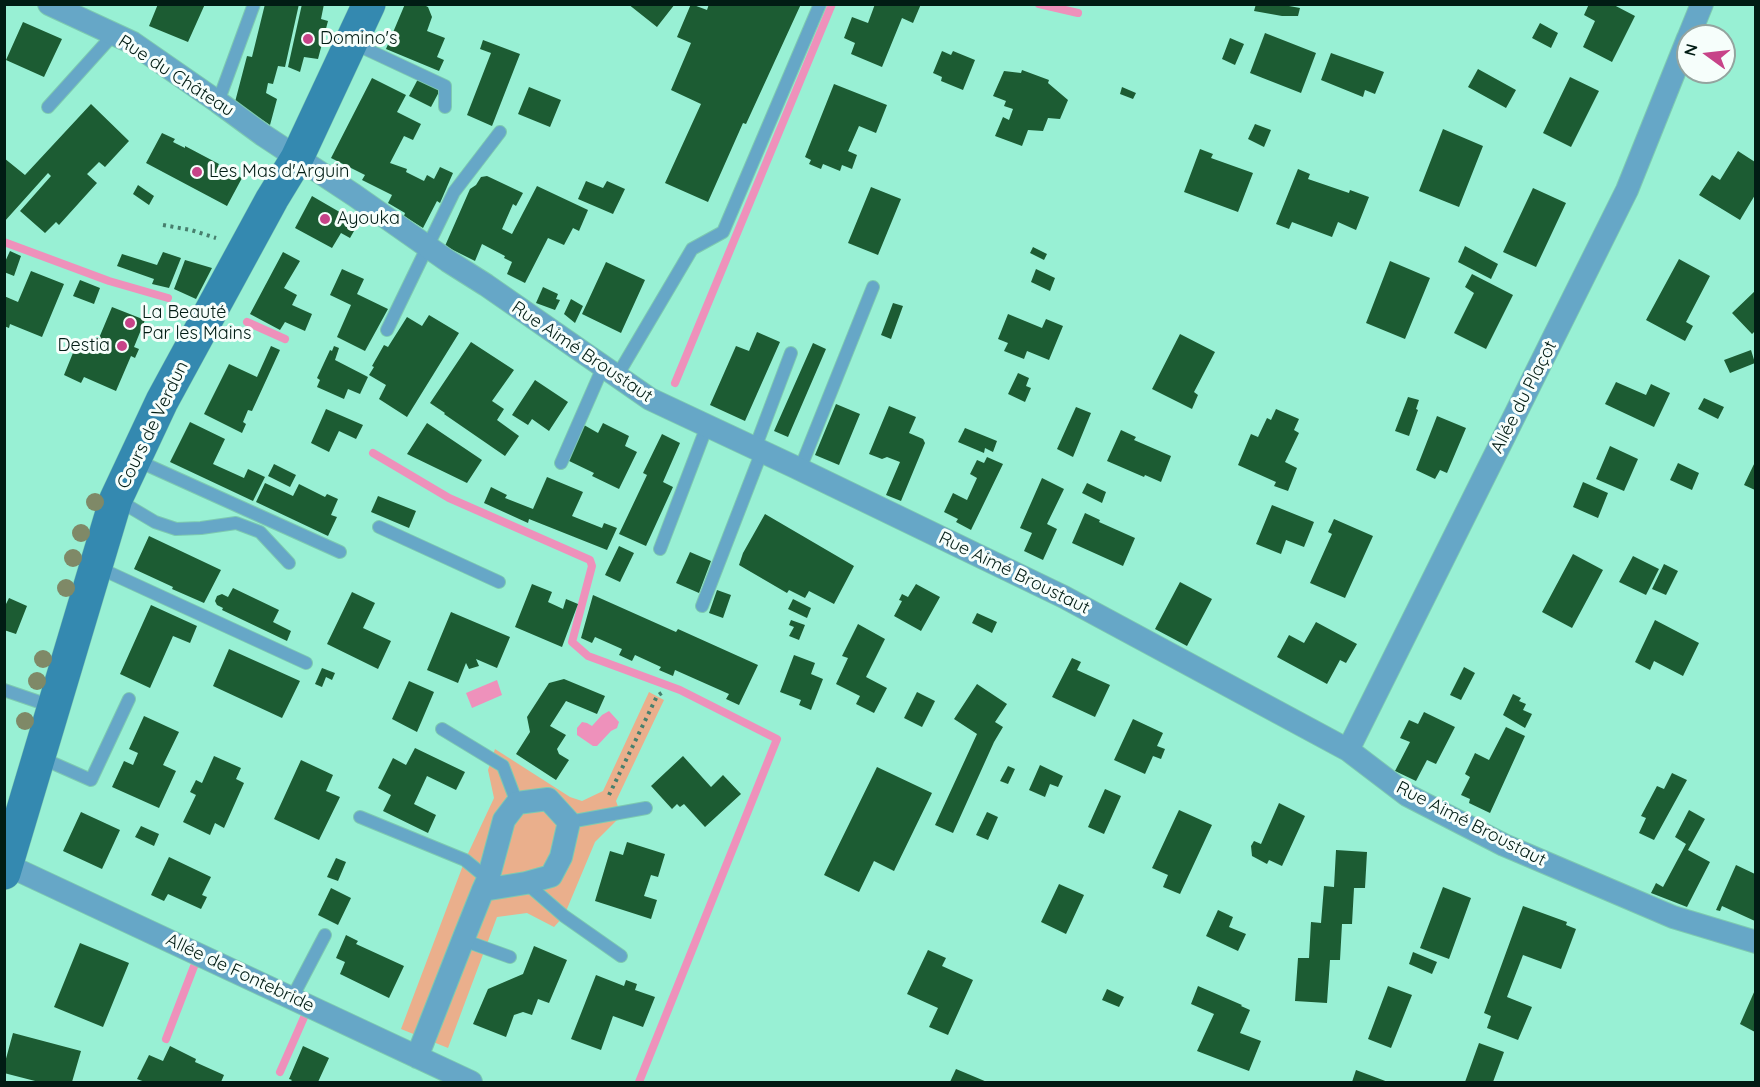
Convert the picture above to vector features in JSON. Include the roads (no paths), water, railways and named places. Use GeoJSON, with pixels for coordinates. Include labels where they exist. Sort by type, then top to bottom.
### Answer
{"type":"FeatureCollection","features":[{"type":"Feature","properties":{"kind":"main road","name":"Cours de Verdun"},"geometry":{"type":"LineString","coordinates":[[6,869],[116,499],[162,401],[297,158],[369,4]]}},
{"type":"Feature","properties":{"kind":"street","name":"Rue du Château"},"geometry":{"type":"LineString","coordinates":[[49,4],[133,43],[297,158]]}},
{"type":"Feature","properties":{"kind":"street","name":"Allée du Plaçot"},"geometry":{"type":"LineString","coordinates":[[1694,24],[1702,4]]}},
{"type":"Feature","properties":{"kind":"street","name":"Allée du Plaçot"},"geometry":{"type":"LineString","coordinates":[[1348,750],[1627,190],[1676,67]]}},
{"type":"Feature","properties":{"kind":"street","name":"Rue Aimé Broustaut"},"geometry":{"type":"LineString","coordinates":[[297,158],[650,399],[1064,597],[1348,750],[1407,795],[1504,845],[1673,917],[1755,942]]}},
{"type":"Feature","properties":{"kind":"street"},"geometry":{"type":"LineString","coordinates":[[417,1057],[486,885],[504,820],[517,803],[548,799],[569,822],[561,857],[551,876],[526,883],[486,885]]}},
{"type":"Feature","properties":{"kind":"street","name":"Allée de Fontebride"},"geometry":{"type":"LineString","coordinates":[[6,869],[292,998],[471,1083]]}},
{"type":"Feature","properties":{"kind":"lane"},"geometry":{"type":"LineString","coordinates":[[218,102],[254,4]]}},
{"type":"Feature","properties":{"kind":"lane"},"geometry":{"type":"LineString","coordinates":[[561,463],[610,371],[692,249],[723,232],[820,4]]}},
{"type":"Feature","properties":{"kind":"lane"},"geometry":{"type":"LineString","coordinates":[[48,107],[113,34]]}},
{"type":"Feature","properties":{"kind":"lane"},"geometry":{"type":"LineString","coordinates":[[352,43],[445,86],[445,107]]}},
{"type":"Feature","properties":{"kind":"lane"},"geometry":{"type":"LineString","coordinates":[[387,330],[454,192],[500,132]]}},
{"type":"Feature","properties":{"kind":"lane"},"geometry":{"type":"LineString","coordinates":[[800,469],[873,287]]}},
{"type":"Feature","properties":{"kind":"lane"},"geometry":{"type":"LineString","coordinates":[[702,606],[790,353]]}},
{"type":"Feature","properties":{"kind":"lane"},"geometry":{"type":"LineString","coordinates":[[660,549],[707,426]]}},
{"type":"Feature","properties":{"kind":"lane"},"geometry":{"type":"LineString","coordinates":[[135,459],[340,552]]}},
{"type":"Feature","properties":{"kind":"lane"},"geometry":{"type":"LineString","coordinates":[[116,499],[155,522],[176,529],[236,523],[260,532],[289,563]]}},
{"type":"Feature","properties":{"kind":"lane"},"geometry":{"type":"LineString","coordinates":[[378,527],[499,582]]}},
{"type":"Feature","properties":{"kind":"lane"},"geometry":{"type":"LineString","coordinates":[[96,566],[306,663]]}},
{"type":"Feature","properties":{"kind":"lane"},"geometry":{"type":"LineString","coordinates":[[4,690],[54,707]]}},
{"type":"Feature","properties":{"kind":"lane"},"geometry":{"type":"LineString","coordinates":[[38,757],[91,780],[129,699]]}},
{"type":"Feature","properties":{"kind":"lane"},"geometry":{"type":"LineString","coordinates":[[442,729],[503,766],[517,803]]}},
{"type":"Feature","properties":{"kind":"lane"},"geometry":{"type":"LineString","coordinates":[[569,822],[646,808]]}},
{"type":"Feature","properties":{"kind":"lane"},"geometry":{"type":"LineString","coordinates":[[360,818],[465,860],[486,885]]}},
{"type":"Feature","properties":{"kind":"lane"},"geometry":{"type":"LineString","coordinates":[[526,883],[564,916],[621,956]]}},
{"type":"Feature","properties":{"kind":"lane"},"geometry":{"type":"LineString","coordinates":[[292,998],[325,934]]}},
{"type":"Feature","properties":{"kind":"lane"},"geometry":{"type":"LineString","coordinates":[[463,940],[510,957]]}},
{"type":"Feature","properties":{"kind":"waterway"},"geometry":{"type":"LineString","coordinates":[[675,383],[832,4]]}},
{"type":"Feature","properties":{"kind":"waterway"},"geometry":{"type":"LineString","coordinates":[[1039,4],[1078,13]]}},
{"type":"Feature","properties":{"kind":"waterway"},"geometry":{"type":"LineString","coordinates":[[4,242],[109,281],[168,298]]}},
{"type":"Feature","properties":{"kind":"waterway"},"geometry":{"type":"LineString","coordinates":[[247,322],[285,339]]}},
{"type":"Feature","properties":{"kind":"waterway"},"geometry":{"type":"LineString","coordinates":[[373,453],[449,498],[590,560],[592,566],[572,642],[588,656],[680,690],[777,739],[639,1082]]}},
{"type":"Feature","properties":{"kind":"waterway"},"geometry":{"type":"LineString","coordinates":[[166,1039],[198,956]]}},
{"type":"Feature","properties":{"kind":"waterway"},"geometry":{"type":"LineString","coordinates":[[280,1072],[309,1006]]}},
{"type":"Feature","properties":{"kind":"place","name":"Domino's"},"geometry":{"type":"Point","coordinates":[308,39]}},
{"type":"Feature","properties":{"kind":"place","name":"Les Mas d'Arguin"},"geometry":{"type":"Point","coordinates":[197,172]}},
{"type":"Feature","properties":{"kind":"place","name":"Ayouka"},"geometry":{"type":"Point","coordinates":[325,219]}},
{"type":"Feature","properties":{"kind":"place","name":"La Beauté Par les Mains"},"geometry":{"type":"Point","coordinates":[130,323]}},
{"type":"Feature","properties":{"kind":"place","name":"Destia"},"geometry":{"type":"Point","coordinates":[122,346]}}]}
